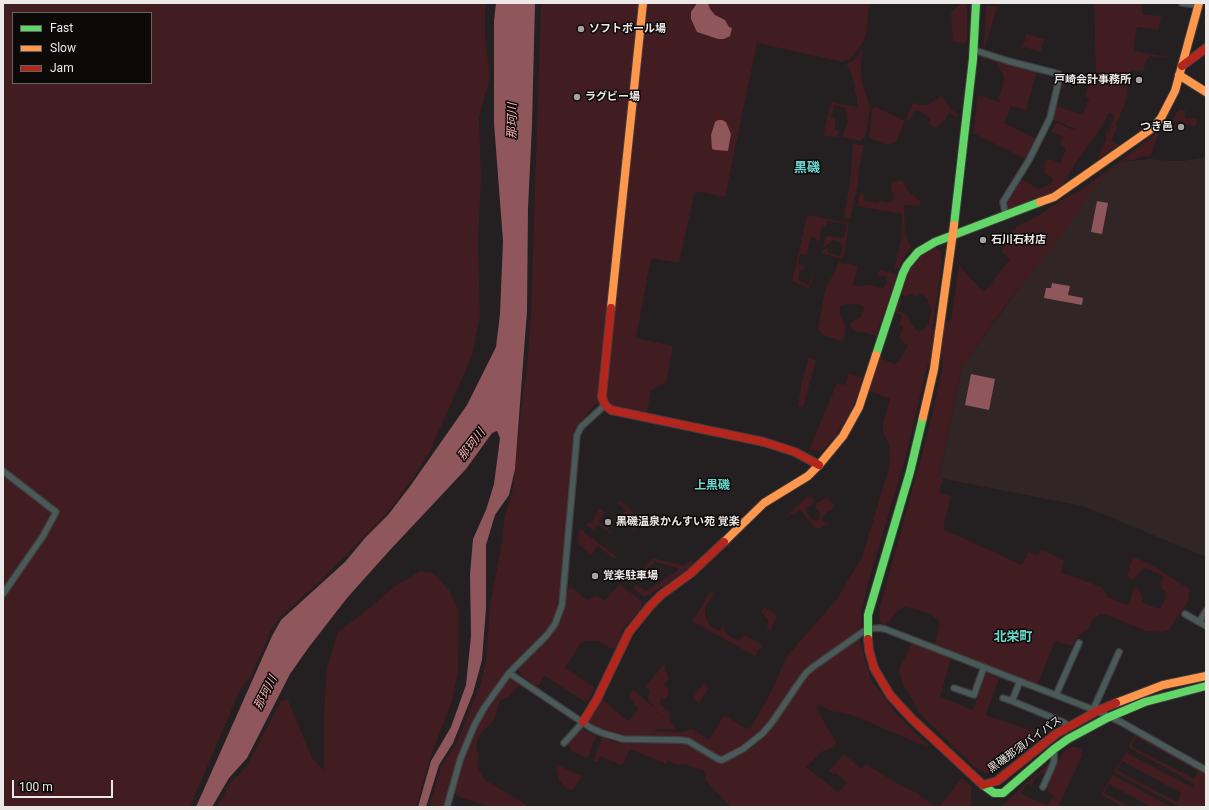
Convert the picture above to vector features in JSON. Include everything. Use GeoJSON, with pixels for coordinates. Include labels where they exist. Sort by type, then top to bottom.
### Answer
{"type":"FeatureCollection","features":[{"type":"Feature","properties":{"kind":"street"},"geometry":{"type":"LineString","coordinates":[[643,3],[602,388],[602,397],[605,405],[616,412],[780,446],[819,465]]}},
{"type":"Feature","properties":{"kind":"street"},"geometry":{"type":"LineString","coordinates":[[976,3],[974,50],[953,235],[934,369],[910,472],[868,615],[867,630],[868,650],[874,668],[890,695],[912,719],[984,785]]}},
{"type":"Feature","properties":{"kind":"street"},"geometry":{"type":"LineString","coordinates":[[564,743],[583,722],[597,699],[629,632],[650,606],[661,595],[707,558],[764,502],[800,482],[819,465],[843,436],[859,407],[907,265],[918,252],[953,235],[1006,216],[1062,193],[1154,127],[1161,118],[1175,91],[1198,4],[1182,3]]}},
{"type":"Feature","properties":{"kind":"street"},"geometry":{"type":"LineString","coordinates":[[1182,66],[1206,48]]}},
{"type":"Feature","properties":{"kind":"street"},"geometry":{"type":"LineString","coordinates":[[974,50],[1008,61],[1059,74],[1060,76],[1051,112],[1032,156],[1003,202],[1006,216]]}},
{"type":"Feature","properties":{"kind":"street"},"geometry":{"type":"LineString","coordinates":[[1179,75],[1206,92]]}},
{"type":"Feature","properties":{"kind":"street"},"geometry":{"type":"LineString","coordinates":[[447,807],[460,760],[474,726],[484,708],[509,673],[547,635],[555,624],[562,605],[577,435],[581,428],[605,405]]}},
{"type":"Feature","properties":{"kind":"street"},"geometry":{"type":"LineString","coordinates":[[3,471],[56,512],[42,536],[3,594]]}},
{"type":"Feature","properties":{"kind":"street"},"geometry":{"type":"LineString","coordinates":[[1199,622],[1206,611]]}},
{"type":"Feature","properties":{"kind":"street"},"geometry":{"type":"LineString","coordinates":[[1185,614],[1206,626]]}},
{"type":"Feature","properties":{"kind":"street"},"geometry":{"type":"LineString","coordinates":[[509,673],[600,733],[623,739],[688,741],[722,760],[743,749],[763,733],[773,722],[806,673],[867,630],[879,628],[886,629],[1109,716],[1206,770]]}},
{"type":"Feature","properties":{"kind":"street"},"geometry":{"type":"LineString","coordinates":[[1056,695],[1079,643]]}},
{"type":"Feature","properties":{"kind":"street"},"geometry":{"type":"LineString","coordinates":[[1095,710],[1119,652]]}},
{"type":"Feature","properties":{"kind":"street"},"geometry":{"type":"LineString","coordinates":[[954,688],[974,695],[984,668]]}},
{"type":"Feature","properties":{"kind":"street","name":"黒磯那須バイパス"},"geometry":{"type":"LineString","coordinates":[[984,785],[997,781],[1003,777],[1040,747],[1095,710],[1163,685],[1206,676]]}},
{"type":"Feature","properties":{"kind":"street"},"geometry":{"type":"LineString","coordinates":[[1012,701],[1020,681]]}},
{"type":"Feature","properties":{"kind":"street","name":"黒磯那須バイパス"},"geometry":{"type":"LineString","coordinates":[[984,785],[994,794],[1003,793],[1054,749],[1068,739],[1109,716],[1156,698],[1206,686]]}},
{"type":"Feature","properties":{"kind":"street"},"geometry":{"type":"LineString","coordinates":[[1003,698],[1070,726]]}},
{"type":"Feature","properties":{"kind":"street"},"geometry":{"type":"LineString","coordinates":[[1043,787],[1054,762],[1054,749]]}},
{"type":"Feature","properties":{"kind":"shaded area"},"geometry":{"type":"Polygon","coordinates":[[[3,3],[485,3],[485,38],[490,78],[479,117],[481,177],[478,241],[480,315],[472,356],[429,453],[409,484],[383,518],[321,580],[278,619],[270,632],[251,676],[240,690],[190,807],[3,807],[3,3]]]}},
{"type":"Feature","properties":{"kind":"shaded area"},"geometry":{"type":"Polygon","coordinates":[[[541,3],[869,3],[867,29],[864,41],[851,58],[843,62],[757,43],[725,197],[695,191],[679,263],[651,258],[636,338],[673,346],[666,383],[651,390],[647,413],[595,404],[574,431],[559,601],[553,621],[544,634],[505,671],[471,724],[457,758],[444,807],[429,807],[441,767],[456,744],[480,686],[486,661],[490,605],[502,542],[505,515],[512,493],[524,383],[526,380],[531,313],[541,3]]]}},
{"type":"Feature","properties":{"kind":"shaded area"},"geometry":{"type":"Polygon","coordinates":[[[967,3],[967,42],[953,42],[951,13],[959,5],[967,3]]]}},
{"type":"Feature","properties":{"kind":"shaded area"},"geometry":{"type":"Polygon","coordinates":[[[1094,3],[1139,3],[1142,5],[1142,14],[1161,16],[1159,30],[1137,27],[1133,51],[1169,57],[1151,56],[1147,59],[1143,71],[1130,70],[1126,101],[1116,125],[1118,127],[1111,140],[1119,145],[1099,158],[1098,157],[1106,140],[1106,131],[1109,132],[1114,116],[1110,113],[1077,161],[1064,183],[1059,188],[1049,194],[1008,209],[1006,200],[1020,180],[1023,180],[1039,189],[1051,184],[1053,179],[1045,173],[1044,163],[1051,159],[1060,164],[1066,149],[1060,145],[1063,137],[1051,132],[1056,123],[1074,130],[1075,129],[1052,119],[1057,106],[1083,115],[1089,99],[1085,96],[1089,84],[1068,77],[1064,89],[1062,88],[1065,76],[1067,75],[1090,82],[1096,75],[1094,3]]]}},
{"type":"Feature","properties":{"kind":"shaded area"},"geometry":{"type":"Polygon","coordinates":[[[986,5],[997,7],[983,50],[985,32],[986,5]]]}},
{"type":"Feature","properties":{"kind":"shaded area"},"geometry":{"type":"Polygon","coordinates":[[[1026,34],[1044,39],[1041,52],[1024,47],[1019,50],[1024,42],[1026,34]]]}},
{"type":"Feature","properties":{"kind":"shaded area"},"geometry":{"type":"Polygon","coordinates":[[[863,46],[861,75],[870,106],[866,135],[861,141],[842,137],[848,121],[846,118],[847,113],[844,107],[834,105],[831,117],[835,119],[835,129],[839,131],[837,137],[823,136],[831,102],[857,107],[851,71],[846,64],[853,61],[863,46]]]}},
{"type":"Feature","properties":{"kind":"shaded area"},"geometry":{"type":"Polygon","coordinates":[[[982,55],[1037,71],[1026,110],[1011,106],[1004,123],[1037,139],[1025,159],[973,133],[978,95],[1000,102],[1001,100],[998,98],[1001,93],[1004,79],[1003,74],[995,62],[986,58],[985,60],[982,59],[982,55]]]}},
{"type":"Feature","properties":{"kind":"shaded area"},"geometry":{"type":"Polygon","coordinates":[[[942,96],[950,108],[957,114],[957,117],[949,113],[945,120],[936,128],[928,124],[930,120],[926,115],[917,110],[914,111],[910,121],[906,119],[914,102],[919,105],[927,105],[942,96]]]}},
{"type":"Feature","properties":{"kind":"shaded area"},"geometry":{"type":"Polygon","coordinates":[[[874,107],[905,121],[896,142],[887,145],[869,138],[872,109],[874,107]]]}},
{"type":"Feature","properties":{"kind":"shaded area"},"geometry":{"type":"Polygon","coordinates":[[[1179,110],[1185,110],[1186,118],[1198,119],[1195,127],[1179,121],[1177,123],[1173,122],[1170,131],[1169,130],[1176,113],[1179,110]]]}},
{"type":"Feature","properties":{"kind":"shaded area"},"geometry":{"type":"Polygon","coordinates":[[[1159,130],[1151,156],[1138,157],[1136,159],[1122,162],[1112,169],[1093,188],[1071,222],[1009,301],[962,366],[939,477],[943,479],[939,492],[951,496],[943,529],[1022,565],[1028,552],[1038,555],[1042,550],[1064,560],[1061,572],[1101,587],[1107,597],[1128,605],[1133,589],[1136,587],[1140,591],[1142,602],[1159,609],[1166,597],[1165,591],[1160,587],[1163,576],[1146,568],[1133,580],[1128,578],[1127,575],[1133,557],[1148,563],[1191,590],[1188,593],[1189,600],[1168,631],[1146,631],[1110,616],[1100,614],[1092,620],[1088,630],[1079,635],[1071,646],[1055,641],[1037,686],[935,645],[940,622],[930,614],[905,606],[885,625],[879,622],[880,607],[928,432],[942,370],[943,357],[941,354],[930,362],[927,367],[905,459],[867,587],[862,609],[860,642],[871,680],[899,717],[929,746],[927,747],[852,715],[831,711],[820,705],[816,708],[836,742],[835,747],[823,751],[806,767],[838,792],[847,783],[836,773],[834,775],[829,771],[844,754],[861,769],[866,764],[898,784],[917,793],[935,807],[731,807],[705,780],[706,772],[685,764],[679,765],[668,761],[666,764],[630,749],[623,764],[620,765],[600,756],[597,762],[593,761],[602,737],[615,742],[650,742],[653,733],[657,731],[682,732],[692,729],[709,740],[724,715],[747,729],[751,727],[770,694],[787,656],[837,599],[862,557],[888,471],[890,459],[889,444],[883,433],[883,423],[890,399],[869,391],[880,358],[894,364],[899,361],[908,346],[899,338],[903,327],[899,325],[902,316],[895,312],[899,300],[903,301],[898,311],[908,316],[910,322],[916,330],[919,332],[926,328],[929,323],[931,310],[927,299],[922,294],[917,297],[911,294],[905,297],[901,294],[913,262],[922,253],[935,247],[940,251],[942,262],[932,331],[951,319],[959,265],[983,292],[986,290],[1010,259],[1002,252],[1009,233],[1018,226],[1081,190],[1138,148],[1159,130]]]}},
{"type":"Feature","properties":{"kind":"shaded area"},"geometry":{"type":"Polygon","coordinates":[[[853,144],[864,145],[858,174],[858,186],[850,219],[844,218],[850,180],[853,144]]]}},
{"type":"Feature","properties":{"kind":"shaded area"},"geometry":{"type":"Polygon","coordinates":[[[1206,157],[1206,557],[1083,506],[939,478],[962,366],[1093,188],[1112,169],[1122,162],[1150,159],[1183,161],[1206,157]]]}},
{"type":"Feature","properties":{"kind":"shaded area"},"geometry":{"type":"Polygon","coordinates":[[[902,180],[907,190],[920,201],[920,206],[904,205],[906,236],[911,247],[899,268],[894,269],[901,239],[902,214],[857,206],[860,193],[863,193],[864,201],[891,203],[893,201],[894,194],[891,192],[892,182],[902,180]]]}},
{"type":"Feature","properties":{"kind":"shaded area"},"geometry":{"type":"Polygon","coordinates":[[[807,215],[849,223],[844,256],[841,259],[822,253],[823,250],[827,248],[827,252],[830,254],[839,256],[842,254],[843,246],[841,243],[834,240],[823,248],[826,236],[844,237],[847,227],[846,224],[827,221],[826,226],[823,226],[820,234],[820,241],[816,240],[817,238],[811,237],[807,255],[800,254],[798,264],[805,266],[804,270],[800,270],[798,280],[809,285],[812,276],[813,277],[809,288],[792,281],[807,215]]]}},
{"type":"Feature","properties":{"kind":"shaded area"},"geometry":{"type":"Polygon","coordinates":[[[838,262],[858,266],[853,286],[871,285],[884,288],[887,283],[886,277],[880,277],[878,274],[880,270],[895,274],[897,276],[876,336],[856,332],[851,328],[851,322],[861,317],[863,313],[864,307],[860,305],[847,304],[840,307],[840,314],[846,327],[844,340],[841,341],[823,335],[818,329],[825,290],[838,262]]]}},
{"type":"Feature","properties":{"kind":"shaded area"},"geometry":{"type":"Polygon","coordinates":[[[808,359],[816,361],[803,407],[800,407],[798,405],[808,359]]]}},
{"type":"Feature","properties":{"kind":"shaded area"},"geometry":{"type":"Polygon","coordinates":[[[849,373],[863,378],[851,412],[834,438],[822,451],[809,450],[837,383],[845,385],[849,373]]]}},
{"type":"Feature","properties":{"kind":"shaded area"},"geometry":{"type":"Polygon","coordinates":[[[808,496],[813,497],[814,500],[813,504],[807,508],[807,513],[812,519],[817,521],[819,519],[820,512],[816,508],[816,504],[826,497],[834,504],[831,512],[828,510],[821,519],[830,526],[829,527],[826,525],[820,528],[815,528],[800,510],[784,519],[808,496]]]}},
{"type":"Feature","properties":{"kind":"shaded area"},"geometry":{"type":"Polygon","coordinates":[[[620,500],[638,517],[634,532],[632,531],[634,527],[623,522],[622,515],[626,511],[617,503],[620,500]]]}},
{"type":"Feature","properties":{"kind":"shaded area"},"geometry":{"type":"Polygon","coordinates":[[[600,508],[605,513],[599,522],[612,532],[611,533],[599,525],[597,525],[593,530],[586,525],[587,523],[591,523],[600,508]]]}},
{"type":"Feature","properties":{"kind":"shaded area"},"geometry":{"type":"Polygon","coordinates":[[[579,528],[617,557],[614,559],[598,546],[591,555],[578,544],[579,528]]]}},
{"type":"Feature","properties":{"kind":"shaded area"},"geometry":{"type":"Polygon","coordinates":[[[653,558],[684,566],[691,560],[693,565],[653,593],[643,596],[633,588],[637,585],[646,591],[678,570],[677,568],[655,562],[642,572],[642,569],[653,558]]]}},
{"type":"Feature","properties":{"kind":"shaded area"},"geometry":{"type":"Polygon","coordinates":[[[420,571],[433,573],[449,590],[459,611],[458,674],[451,704],[431,755],[416,807],[217,807],[231,782],[246,767],[281,701],[288,700],[312,758],[324,770],[324,714],[327,667],[338,632],[395,586],[420,571]]]}},
{"type":"Feature","properties":{"kind":"shaded area"},"geometry":{"type":"Polygon","coordinates":[[[620,584],[641,601],[642,605],[640,610],[622,630],[623,632],[616,648],[610,648],[598,641],[588,641],[580,644],[565,668],[594,687],[591,696],[586,703],[545,676],[537,687],[520,674],[519,669],[549,637],[560,622],[567,590],[570,588],[574,589],[587,600],[595,596],[605,600],[620,584]]]}},
{"type":"Feature","properties":{"kind":"shaded area"},"geometry":{"type":"Polygon","coordinates":[[[711,591],[714,594],[705,608],[705,615],[710,626],[720,631],[722,626],[726,633],[736,640],[741,639],[744,635],[759,643],[762,646],[755,656],[693,622],[711,591]]]}},
{"type":"Feature","properties":{"kind":"shaded area"},"geometry":{"type":"Polygon","coordinates":[[[764,607],[775,614],[777,618],[770,631],[767,627],[768,620],[761,612],[764,607]]]}},
{"type":"Feature","properties":{"kind":"shaded area"},"geometry":{"type":"Polygon","coordinates":[[[912,643],[951,659],[940,697],[973,710],[986,673],[999,678],[986,715],[1042,735],[1018,751],[999,769],[992,773],[986,773],[976,768],[918,712],[916,705],[903,685],[899,670],[912,643]]]}},
{"type":"Feature","properties":{"kind":"shaded area"},"geometry":{"type":"Polygon","coordinates":[[[665,663],[665,669],[669,678],[664,685],[669,690],[668,696],[665,700],[661,699],[659,703],[668,710],[670,714],[669,718],[676,729],[657,729],[651,737],[616,735],[603,732],[588,723],[602,699],[628,721],[631,719],[638,709],[629,695],[633,690],[654,707],[662,718],[666,718],[662,717],[648,699],[650,690],[645,687],[665,663]]]}},
{"type":"Feature","properties":{"kind":"shaded area"},"geometry":{"type":"Polygon","coordinates":[[[509,678],[512,678],[520,685],[508,697],[500,700],[494,720],[480,734],[476,747],[479,755],[477,766],[485,780],[528,807],[491,807],[459,797],[454,793],[463,759],[476,726],[509,678]]]}},
{"type":"Feature","properties":{"kind":"shaded area"},"geometry":{"type":"Polygon","coordinates":[[[704,683],[709,688],[699,703],[692,698],[704,683]]]}},
{"type":"Feature","properties":{"kind":"shaded area"},"geometry":{"type":"Polygon","coordinates":[[[579,729],[583,729],[596,736],[588,758],[571,751],[571,748],[567,744],[579,729]]]}},
{"type":"Feature","properties":{"kind":"shaded area"},"geometry":{"type":"Polygon","coordinates":[[[1135,735],[1138,735],[1206,772],[1206,803],[1204,807],[1180,807],[1114,772],[1126,752],[1193,788],[1195,784],[1128,747],[1135,735]],[[1136,737],[1131,746],[1194,779],[1198,771],[1136,737]],[[1122,761],[1117,770],[1177,802],[1181,793],[1122,761]]]}},
{"type":"Feature","properties":{"kind":"shaded area"},"geometry":{"type":"Polygon","coordinates":[[[1071,747],[1081,749],[1082,756],[1058,807],[1001,807],[1050,763],[1044,774],[1041,773],[1035,778],[1031,786],[1027,784],[1021,793],[1038,802],[1049,804],[1053,796],[1047,791],[1049,779],[1064,751],[1071,747]]]}},
{"type":"Feature","properties":{"kind":"shaded area"},"geometry":{"type":"Polygon","coordinates":[[[556,764],[582,776],[573,790],[565,788],[559,780],[556,764]]]}},
{"type":"Feature","properties":{"kind":"shaded area"},"geometry":{"type":"Polygon","coordinates":[[[1113,775],[1171,807],[1151,807],[1109,784],[1104,793],[1129,807],[1123,807],[1101,795],[1113,775]]]}},
{"type":"Feature","properties":{"kind":"shaded area"},"geometry":{"type":"Polygon","coordinates":[[[962,778],[971,786],[971,804],[969,807],[939,807],[962,778]]]}},
{"type":"Feature","properties":{"kind":"water","name":"那珂川"},"geometry":{"type":"Polygon","coordinates":[[[496,3],[535,3],[528,208],[527,311],[515,469],[509,495],[495,515],[486,545],[486,608],[482,660],[473,693],[453,743],[439,765],[426,807],[418,807],[431,761],[451,727],[466,685],[471,636],[470,574],[473,539],[486,510],[494,484],[500,438],[497,431],[492,433],[466,469],[347,598],[290,674],[247,758],[229,778],[212,807],[196,807],[272,636],[281,620],[345,562],[365,538],[388,515],[467,405],[496,347],[500,314],[503,241],[494,123],[494,21],[496,3]]]}},
{"type":"Feature","properties":{"kind":"water"},"geometry":{"type":"Polygon","coordinates":[[[697,3],[708,3],[710,9],[715,15],[725,20],[729,27],[732,28],[730,36],[724,39],[718,39],[697,32],[691,19],[691,12],[697,3]]]}},
{"type":"Feature","properties":{"kind":"water"},"geometry":{"type":"Polygon","coordinates":[[[718,120],[726,122],[731,134],[728,151],[712,149],[711,135],[715,122],[718,120]]]}},
{"type":"Feature","properties":{"kind":"water"},"geometry":{"type":"Polygon","coordinates":[[[1097,201],[1108,203],[1102,234],[1091,232],[1097,201]]]}},
{"type":"Feature","properties":{"kind":"water"},"geometry":{"type":"Polygon","coordinates":[[[1052,283],[1070,286],[1068,295],[1083,298],[1082,305],[1044,298],[1046,288],[1051,288],[1052,283]]]}},
{"type":"Feature","properties":{"kind":"water"},"geometry":{"type":"Polygon","coordinates":[[[971,374],[995,379],[989,410],[965,405],[971,374]]]}},
{"type":"Feature","properties":{"kind":"traffic: fast"},"geometry":{"type":"LineString","coordinates":[[954,225],[973,59],[976,3]]}},
{"type":"Feature","properties":{"kind":"traffic: fast"},"geometry":{"type":"LineString","coordinates":[[876,355],[903,273],[907,265],[918,252],[935,242],[1040,202]]}},
{"type":"Feature","properties":{"kind":"traffic: fast"},"geometry":{"type":"LineString","coordinates":[[868,639],[868,615],[910,472],[923,417]]}},
{"type":"Feature","properties":{"kind":"traffic: fast"},"geometry":{"type":"LineString","coordinates":[[983,785],[994,793],[1003,793],[1054,749],[1068,739],[1107,718],[1145,702],[1206,686]]}},
{"type":"Feature","properties":{"kind":"traffic: slow"},"geometry":{"type":"LineString","coordinates":[[611,308],[643,3]]}},
{"type":"Feature","properties":{"kind":"traffic: slow"},"geometry":{"type":"LineString","coordinates":[[1040,202],[1054,197],[1154,127],[1161,118],[1175,91],[1199,3]]}},
{"type":"Feature","properties":{"kind":"traffic: slow"},"geometry":{"type":"LineString","coordinates":[[1179,75],[1206,92]]}},
{"type":"Feature","properties":{"kind":"traffic: slow"},"geometry":{"type":"LineString","coordinates":[[923,417],[934,369],[954,225]]}},
{"type":"Feature","properties":{"kind":"traffic: slow"},"geometry":{"type":"LineString","coordinates":[[724,542],[764,503],[808,476],[843,436],[859,407],[876,355]]}},
{"type":"Feature","properties":{"kind":"traffic: slow"},"geometry":{"type":"LineString","coordinates":[[1116,703],[1163,685],[1206,676]]}},
{"type":"Feature","properties":{"kind":"traffic: jam"},"geometry":{"type":"LineString","coordinates":[[1182,66],[1206,48]]}},
{"type":"Feature","properties":{"kind":"traffic: jam"},"geometry":{"type":"LineString","coordinates":[[611,308],[602,397],[605,405],[611,410],[764,442],[795,452],[819,465]]}},
{"type":"Feature","properties":{"kind":"traffic: jam"},"geometry":{"type":"LineString","coordinates":[[583,722],[597,699],[629,632],[661,595],[691,573],[724,542]]}},
{"type":"Feature","properties":{"kind":"traffic: jam"},"geometry":{"type":"LineString","coordinates":[[868,639],[869,650],[874,668],[890,695],[912,719],[983,785]]}},
{"type":"Feature","properties":{"kind":"traffic: jam"},"geometry":{"type":"LineString","coordinates":[[983,785],[997,781],[1056,734],[1097,711],[1116,703]]}},
{"type":"Feature","properties":{"kind":"place","name":"ソフトボール場"},"geometry":{"type":"Point","coordinates":[581,29]}},
{"type":"Feature","properties":{"kind":"place","name":"戸崎会計事務所"},"geometry":{"type":"Point","coordinates":[1139,80]}},
{"type":"Feature","properties":{"kind":"place","name":"ラグビー場"},"geometry":{"type":"Point","coordinates":[577,97]}},
{"type":"Feature","properties":{"kind":"place","name":"つき邑"},"geometry":{"type":"Point","coordinates":[1181,127]}},
{"type":"Feature","properties":{"kind":"place","name":"石川石材店"},"geometry":{"type":"Point","coordinates":[983,240]}},
{"type":"Feature","properties":{"kind":"place","name":"黒磯温泉かんすい苑 覚楽"},"geometry":{"type":"Point","coordinates":[608,522]}},
{"type":"Feature","properties":{"kind":"place","name":"覚楽駐車場"},"geometry":{"type":"Point","coordinates":[595,576]}},
{"type":"Feature","properties":{"kind":"district","name":"黒磯"},"geometry":{"type":"Point","coordinates":[807,169]}},
{"type":"Feature","properties":{"kind":"district","name":"上黒磯"},"geometry":{"type":"Point","coordinates":[712,486]}},
{"type":"Feature","properties":{"kind":"district","name":"北栄町"},"geometry":{"type":"Point","coordinates":[1013,638]}}]}
